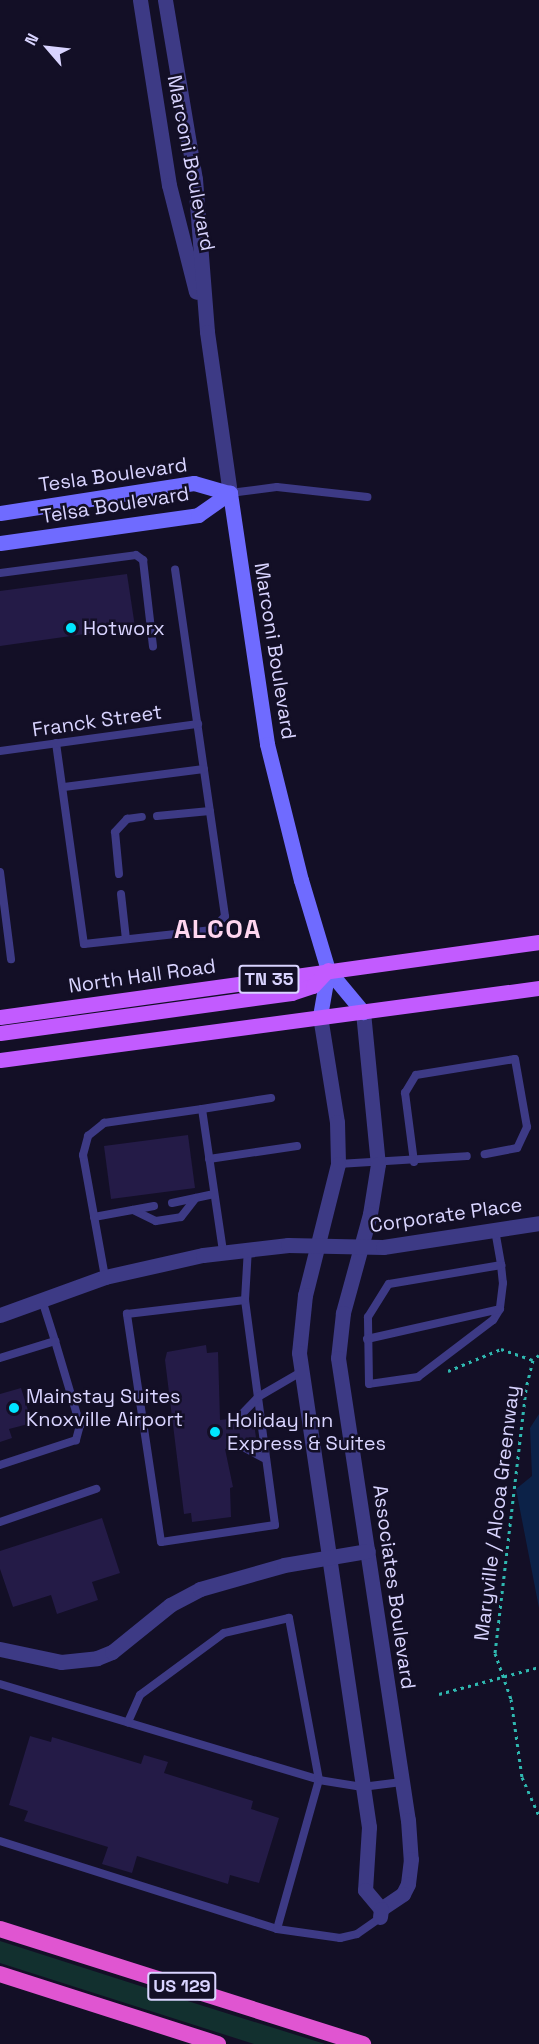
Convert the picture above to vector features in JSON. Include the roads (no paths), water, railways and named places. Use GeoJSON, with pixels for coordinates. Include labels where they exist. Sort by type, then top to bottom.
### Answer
{"type":"FeatureCollection","features":[{"type":"Feature","properties":{"kind":"highway","name":"US 129"},"geometry":{"type":"LineString","coordinates":[[0,1929],[363,2044]]}},
{"type":"Feature","properties":{"kind":"highway","name":"US 129"},"geometry":{"type":"LineString","coordinates":[[0,1974],[218,2044]]}},
{"type":"Feature","properties":{"kind":"main road","name":"Tesla Boulevard"},"geometry":{"type":"LineString","coordinates":[[0,513],[194,483],[230,493]]}},
{"type":"Feature","properties":{"kind":"main road","name":"Telsa Boulevard"},"geometry":{"type":"LineString","coordinates":[[0,543],[198,515],[230,493]]}},
{"type":"Feature","properties":{"kind":"main road","name":"Marconi Boulevard"},"geometry":{"type":"LineString","coordinates":[[230,493],[267,744],[328,970],[363,1012]]}},
{"type":"Feature","properties":{"kind":"main road","name":"North Hall Road"},"geometry":{"type":"LineString","coordinates":[[0,1017],[539,942]]}},
{"type":"Feature","properties":{"kind":"main road","name":"Marconi Boulevard"},"geometry":{"type":"LineString","coordinates":[[320,1016],[328,970]]}},
{"type":"Feature","properties":{"kind":"main road"},"geometry":{"type":"LineString","coordinates":[[0,1034],[291,993],[313,986],[328,970]]}},
{"type":"Feature","properties":{"kind":"main road","name":"TN 35"},"geometry":{"type":"LineString","coordinates":[[0,1060],[539,988]]}},
{"type":"Feature","properties":{"kind":"street","name":"Marconi Boulevard"},"geometry":{"type":"LineString","coordinates":[[140,0],[170,185],[207,332]]}},
{"type":"Feature","properties":{"kind":"street","name":"Marconi Boulevard"},"geometry":{"type":"LineString","coordinates":[[165,0],[195,179],[207,332],[230,493]]}},
{"type":"Feature","properties":{"kind":"street","name":"Associates Boulevard"},"geometry":{"type":"LineString","coordinates":[[363,1012],[378,1164],[344,1313],[338,1358],[402,1782],[411,1859],[408,1884],[403,1894],[380,1913]]}},
{"type":"Feature","properties":{"kind":"street"},"geometry":{"type":"LineString","coordinates":[[320,1016],[336,1122],[338,1164],[300,1328],[301,1372],[369,1827],[365,1890],[380,1913]]}},
{"type":"Feature","properties":{"kind":"street","name":"Corporate Place"},"geometry":{"type":"LineString","coordinates":[[0,1315],[105,1277],[223,1252],[248,1248],[320,1246],[360,1249],[539,1223]]}},
{"type":"Feature","properties":{"kind":"street"},"geometry":{"type":"LineString","coordinates":[[0,1649],[61,1662],[97,1658],[112,1652],[170,1605],[200,1589],[235,1577],[368,1551]]}},
{"type":"Feature","properties":{"kind":"lane"},"geometry":{"type":"LineString","coordinates":[[230,493],[277,487],[367,497]]}},
{"type":"Feature","properties":{"kind":"lane"},"geometry":{"type":"LineString","coordinates":[[0,573],[136,555],[143,560],[153,646]]}},
{"type":"Feature","properties":{"kind":"lane"},"geometry":{"type":"LineString","coordinates":[[56,743],[64,787],[84,944],[212,930],[225,916],[175,570]]}},
{"type":"Feature","properties":{"kind":"lane","name":"Franck Street"},"geometry":{"type":"LineString","coordinates":[[0,751],[198,724]]}},
{"type":"Feature","properties":{"kind":"lane"},"geometry":{"type":"LineString","coordinates":[[64,787],[204,769]]}},
{"type":"Feature","properties":{"kind":"lane"},"geometry":{"type":"LineString","coordinates":[[157,816],[210,811]]}},
{"type":"Feature","properties":{"kind":"lane"},"geometry":{"type":"LineString","coordinates":[[119,874],[115,832],[127,819],[142,817]]}},
{"type":"Feature","properties":{"kind":"lane"},"geometry":{"type":"LineString","coordinates":[[0,872],[11,958]]}},
{"type":"Feature","properties":{"kind":"lane"},"geometry":{"type":"LineString","coordinates":[[122,894],[126,939]]}},
{"type":"Feature","properties":{"kind":"lane"},"geometry":{"type":"LineString","coordinates":[[414,1162],[405,1093],[417,1075],[515,1059],[527,1127],[517,1148],[485,1154]]}},
{"type":"Feature","properties":{"kind":"lane"},"geometry":{"type":"LineString","coordinates":[[105,1277],[83,1155],[88,1137],[104,1123],[271,1098]]}},
{"type":"Feature","properties":{"kind":"lane"},"geometry":{"type":"LineString","coordinates":[[202,1109],[223,1252]]}},
{"type":"Feature","properties":{"kind":"lane"},"geometry":{"type":"LineString","coordinates":[[209,1159],[297,1146]]}},
{"type":"Feature","properties":{"kind":"lane"},"geometry":{"type":"LineString","coordinates":[[338,1164],[414,1162],[467,1156]]}},
{"type":"Feature","properties":{"kind":"lane"},"geometry":{"type":"LineString","coordinates":[[172,1203],[214,1194]]}},
{"type":"Feature","properties":{"kind":"lane"},"geometry":{"type":"LineString","coordinates":[[134,1210],[156,1221],[182,1217],[196,1198]]}},
{"type":"Feature","properties":{"kind":"lane"},"geometry":{"type":"LineString","coordinates":[[94,1217],[154,1206]]}},
{"type":"Feature","properties":{"kind":"lane"},"geometry":{"type":"LineString","coordinates":[[495,1230],[501,1265],[500,1310],[493,1320],[418,1377],[369,1384],[368,1317],[389,1284],[501,1265]]}},
{"type":"Feature","properties":{"kind":"lane"},"geometry":{"type":"LineString","coordinates":[[245,1300],[127,1314],[161,1542],[275,1525],[245,1300],[248,1248]]}},
{"type":"Feature","properties":{"kind":"lane"},"geometry":{"type":"LineString","coordinates":[[0,1465],[76,1440],[81,1425],[42,1300]]}},
{"type":"Feature","properties":{"kind":"lane"},"geometry":{"type":"LineString","coordinates":[[367,1339],[500,1310]]}},
{"type":"Feature","properties":{"kind":"lane"},"geometry":{"type":"LineString","coordinates":[[0,1358],[55,1341]]}},
{"type":"Feature","properties":{"kind":"lane"},"geometry":{"type":"LineString","coordinates":[[239,1417],[258,1397],[301,1372]]}},
{"type":"Feature","properties":{"kind":"lane"},"geometry":{"type":"LineString","coordinates":[[243,1447],[266,1459]]}},
{"type":"Feature","properties":{"kind":"lane"},"geometry":{"type":"LineString","coordinates":[[0,1522],[96,1489]]}},
{"type":"Feature","properties":{"kind":"lane"},"geometry":{"type":"LineString","coordinates":[[128,1722],[140,1695],[224,1633],[289,1618],[319,1780],[277,1929]]}},
{"type":"Feature","properties":{"kind":"lane"},"geometry":{"type":"LineString","coordinates":[[1,1686],[319,1780],[362,1787],[402,1782]]}},
{"type":"Feature","properties":{"kind":"lane"},"geometry":{"type":"LineString","coordinates":[[0,1841],[277,1929],[340,1938],[357,1934],[380,1913]]}},
{"type":"Feature","properties":{"kind":"water"},"geometry":{"type":"Polygon","coordinates":[[[539,1414],[539,1608],[516,1489],[532,1476],[530,1428],[539,1414]]]}},
{"type":"Feature","properties":{"kind":"place","name":"Hotworx"},"geometry":{"type":"Point","coordinates":[71,628]}},
{"type":"Feature","properties":{"kind":"place","name":"Mainstay Suites Knoxville Airport"},"geometry":{"type":"Point","coordinates":[14,1408]}},
{"type":"Feature","properties":{"kind":"place","name":"Holiday Inn Express & Suites"},"geometry":{"type":"Point","coordinates":[215,1432]}},
{"type":"Feature","properties":{"kind":"district","name":"ALCOA"},"geometry":{"type":"Point","coordinates":[218,930]}}]}
